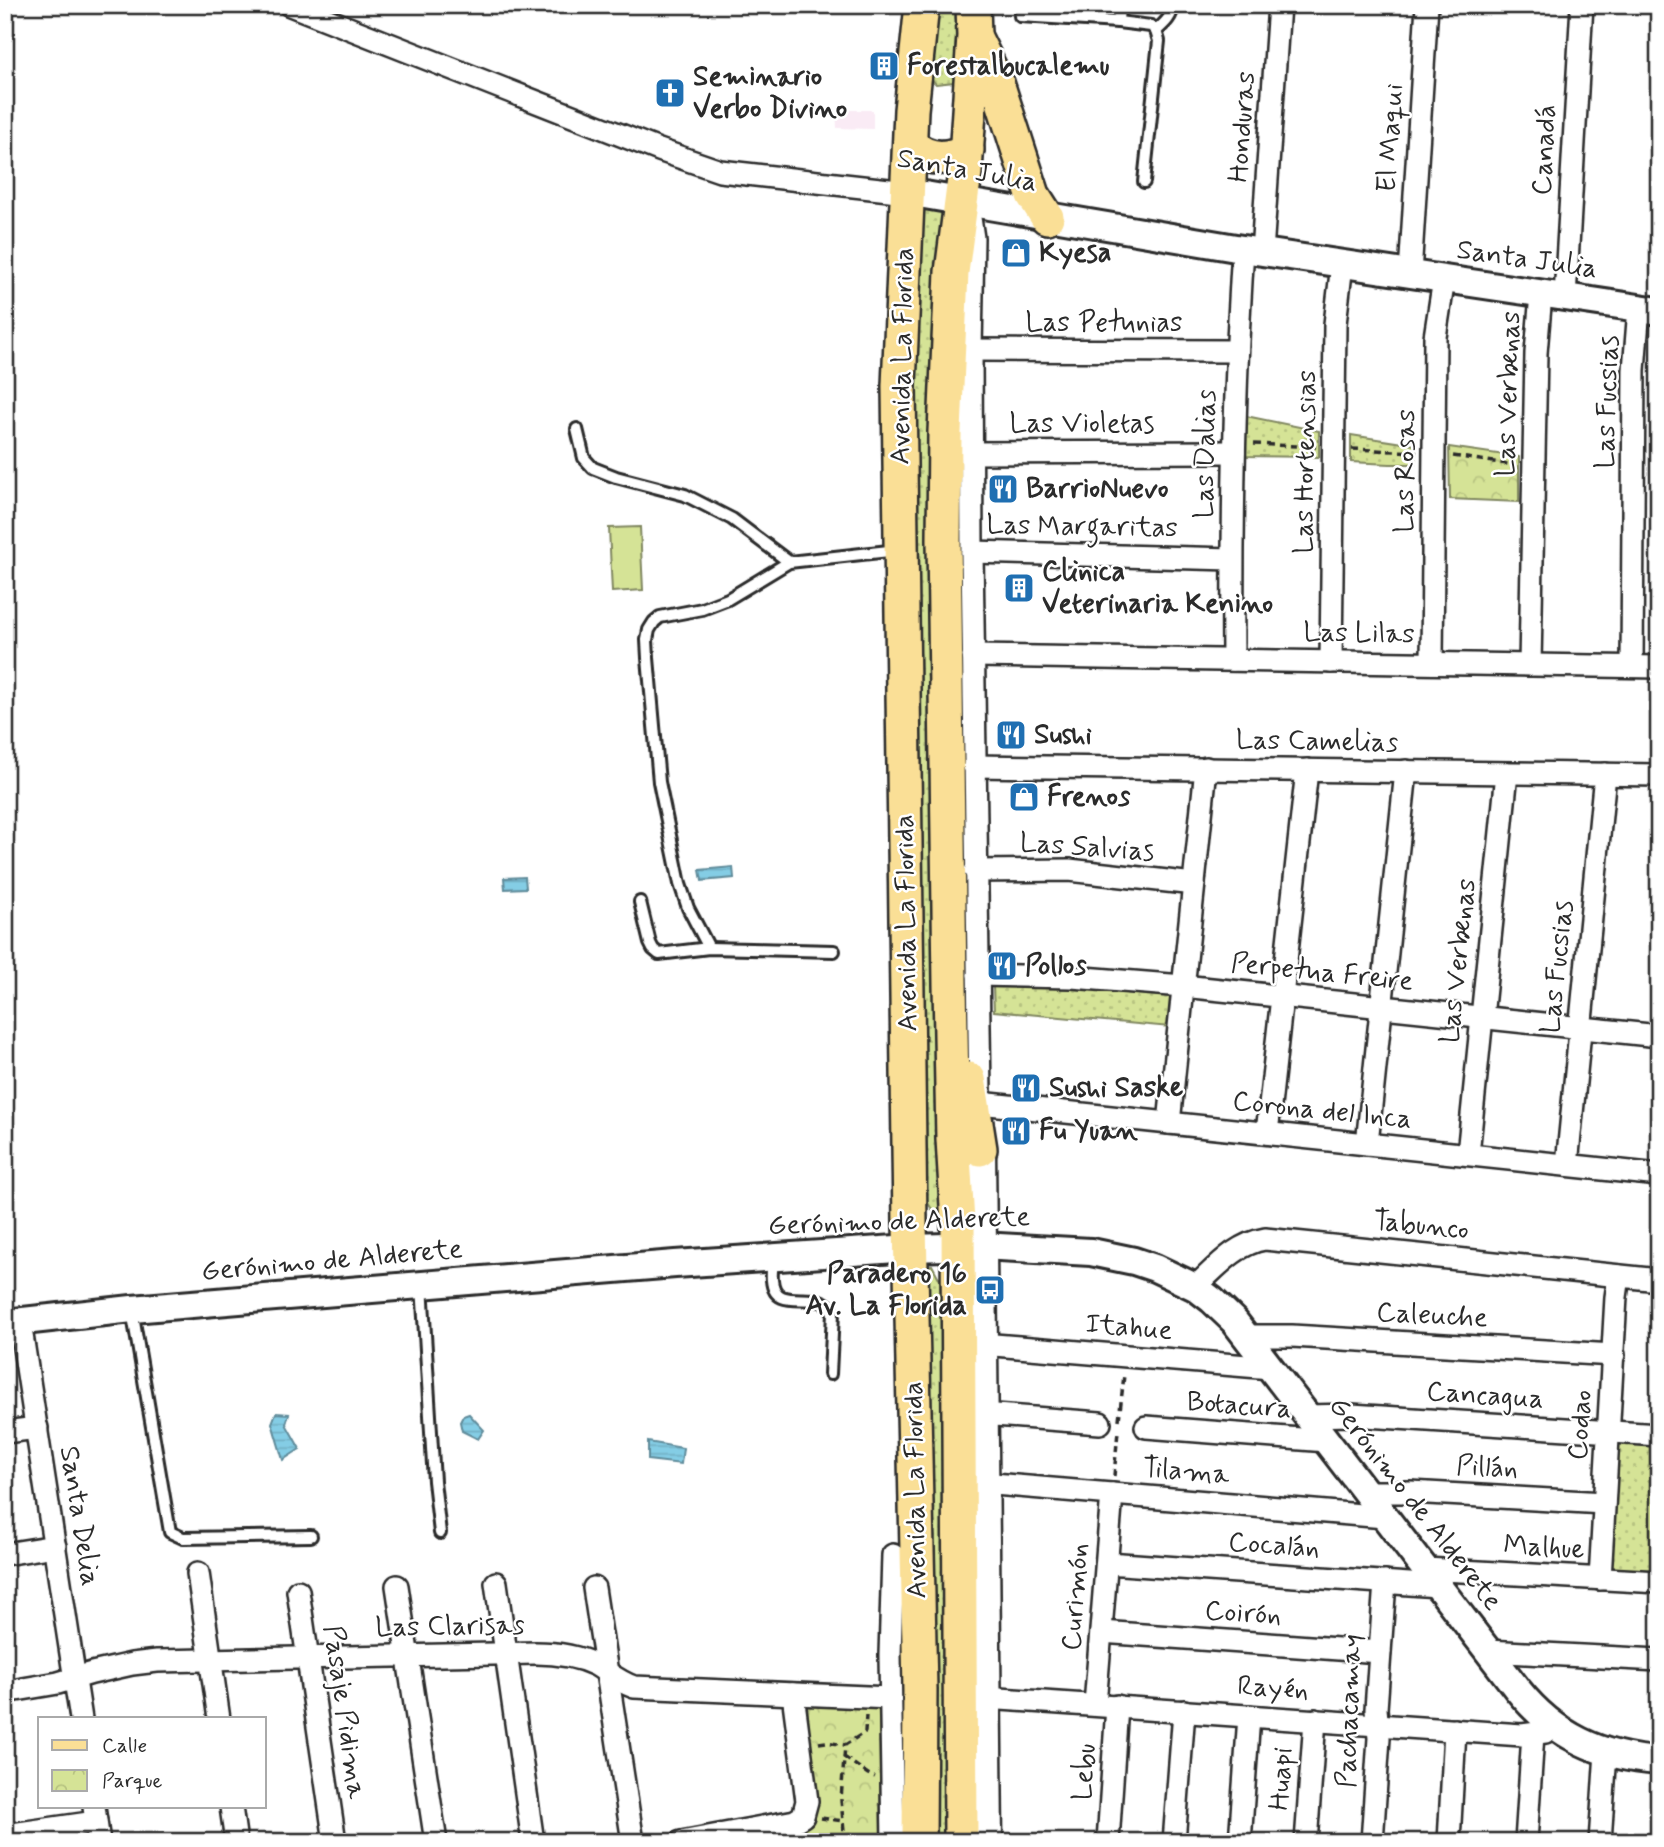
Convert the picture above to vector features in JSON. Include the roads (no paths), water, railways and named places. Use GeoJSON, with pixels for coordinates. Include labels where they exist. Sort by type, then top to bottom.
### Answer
{"type":"FeatureCollection","features":[{"type":"Feature","properties":{"kind":"main road","name":"Avenida La Florida"},"geometry":{"type":"LineString","coordinates":[[919,1842],[918,1782],[905,1694],[915,1422],[899,386],[911,110],[922,5]]}},
{"type":"Feature","properties":{"kind":"main road","name":"Avenida La Florida"},"geometry":{"type":"LineString","coordinates":[[961,1842],[972,1695],[982,1483],[982,1344],[953,1139],[964,980],[947,730],[944,540],[945,432],[952,272],[967,150],[974,21]]}},
{"type":"Feature","properties":{"kind":"main road"},"geometry":{"type":"LineString","coordinates":[[974,21],[1033,195],[1047,217]]}},
{"type":"Feature","properties":{"kind":"main road"},"geometry":{"type":"LineString","coordinates":[[910,144],[918,152],[934,157],[951,157],[967,150]]}},
{"type":"Feature","properties":{"kind":"main road"},"geometry":{"type":"LineString","coordinates":[[905,732],[914,719],[927,716],[939,720],[947,730]]}},
{"type":"Feature","properties":{"kind":"main road"},"geometry":{"type":"LineString","coordinates":[[964,980],[970,1082],[979,1149]]}},
{"type":"Feature","properties":{"kind":"main road","name":"Avenida La Florida"},"geometry":{"type":"LineString","coordinates":[[979,1149],[970,1246],[960,1550],[987,1842]]}},
{"type":"Feature","properties":{"kind":"main road"},"geometry":{"type":"LineString","coordinates":[[960,1550],[982,1415]]}},
{"type":"Feature","properties":{"kind":"main road"},"geometry":{"type":"LineString","coordinates":[[893,1556],[900,1494],[915,1422]]}},
{"type":"Feature","properties":{"kind":"main road"},"geometry":{"type":"LineString","coordinates":[[905,1694],[941,1707],[972,1695]]}},
{"type":"Feature","properties":{"kind":"street","name":"Santa Julia"},"geometry":{"type":"LineString","coordinates":[[290,5],[659,150],[720,171],[961,200],[1252,251],[1649,310]]}},
{"type":"Feature","properties":{"kind":"street","name":"Avenida La Florida"},"geometry":{"type":"LineString","coordinates":[[974,21],[985,5]]}},
{"type":"Feature","properties":{"kind":"street","name":"Honduras"},"geometry":{"type":"LineString","coordinates":[[1252,251],[1279,5]]}},
{"type":"Feature","properties":{"kind":"street","name":"El Maqui"},"geometry":{"type":"LineString","coordinates":[[1410,274],[1427,5]]}},
{"type":"Feature","properties":{"kind":"street","name":"Canadá"},"geometry":{"type":"LineString","coordinates":[[1553,295],[1582,5]]}},
{"type":"Feature","properties":{"kind":"street","name":"Avenida La Florida"},"geometry":{"type":"LineString","coordinates":[[961,200],[971,218],[973,237],[971,453],[975,871],[964,980],[980,1103],[979,1149]]}},
{"type":"Feature","properties":{"kind":"street","name":"Las Dalias"},"geometry":{"type":"LineString","coordinates":[[1233,660],[1232,559],[1237,351],[1252,251]]}},
{"type":"Feature","properties":{"kind":"street","name":"Las Hortensias"},"geometry":{"type":"LineString","coordinates":[[1331,662],[1335,324],[1342,264]]}},
{"type":"Feature","properties":{"kind":"street","name":"Las Rosas"},"geometry":{"type":"LineString","coordinates":[[1432,663],[1435,337],[1444,279]]}},
{"type":"Feature","properties":{"kind":"street","name":"Las Verbenas"},"geometry":{"type":"LineString","coordinates":[[1530,665],[1536,353],[1553,295]]}},
{"type":"Feature","properties":{"kind":"street","name":"Las Fucsias"},"geometry":{"type":"LineString","coordinates":[[1632,666],[1634,370],[1649,310]]}},
{"type":"Feature","properties":{"kind":"street","name":"Las Petunias"},"geometry":{"type":"LineString","coordinates":[[971,350],[1237,351]]}},
{"type":"Feature","properties":{"kind":"street","name":"Las Violetas"},"geometry":{"type":"LineString","coordinates":[[971,453],[1235,447]]}},
{"type":"Feature","properties":{"kind":"street","name":"Las Margaritas"},"geometry":{"type":"LineString","coordinates":[[972,552],[1232,559]]}},
{"type":"Feature","properties":{"kind":"street","name":"Las Lilas"},"geometry":{"type":"LineString","coordinates":[[974,656],[1659,667]]}},
{"type":"Feature","properties":{"kind":"street","name":"Las Camelias"},"geometry":{"type":"LineString","coordinates":[[974,766],[1659,775]]}},
{"type":"Feature","properties":{"kind":"street"},"geometry":{"type":"LineString","coordinates":[[1169,1123],[1206,768]]}},
{"type":"Feature","properties":{"kind":"street"},"geometry":{"type":"LineString","coordinates":[[1267,1133],[1307,770]]}},
{"type":"Feature","properties":{"kind":"street"},"geometry":{"type":"LineString","coordinates":[[1367,1144],[1406,771]]}},
{"type":"Feature","properties":{"kind":"street","name":"Las Verbenas"},"geometry":{"type":"LineString","coordinates":[[1468,1154],[1507,773]]}},
{"type":"Feature","properties":{"kind":"street","name":"Las Fucsias"},"geometry":{"type":"LineString","coordinates":[[1567,1165],[1605,774]]}},
{"type":"Feature","properties":{"kind":"street","name":"Las Salvias"},"geometry":{"type":"LineString","coordinates":[[975,871],[1069,870],[1194,884]]}},
{"type":"Feature","properties":{"kind":"street","name":"Perpetua Freire"},"geometry":{"type":"LineString","coordinates":[[964,980],[1072,977],[1183,986],[1659,1036]]}},
{"type":"Feature","properties":{"kind":"street","name":"Corona del Inca"},"geometry":{"type":"LineString","coordinates":[[980,1103],[1659,1175]]}},
{"type":"Feature","properties":{"kind":"street","name":"Tabunco"},"geometry":{"type":"LineString","coordinates":[[1195,1287],[1236,1250],[1245,1244],[1265,1239],[1659,1280]]}},
{"type":"Feature","properties":{"kind":"street","name":"Gerónimo de Alderete"},"geometry":{"type":"LineString","coordinates":[[13,1322],[132,1309],[422,1285],[911,1248],[970,1246],[1112,1255],[1155,1268],[1195,1287],[1223,1310],[1247,1336],[1529,1704],[1544,1731],[1606,1752],[1659,1761]]}},
{"type":"Feature","properties":{"kind":"street","name":"Codao"},"geometry":{"type":"LineString","coordinates":[[1600,1579],[1619,1276]]}},
{"type":"Feature","properties":{"kind":"street","name":"Santa Delia"},"geometry":{"type":"LineString","coordinates":[[13,1322],[37,1428],[81,1717]]}},
{"type":"Feature","properties":{"kind":"street","name":"Caleuche"},"geometry":{"type":"LineString","coordinates":[[1247,1336],[1292,1336],[1614,1355]]}},
{"type":"Feature","properties":{"kind":"street","name":"Itahue"},"geometry":{"type":"LineString","coordinates":[[982,1344],[1271,1368]]}},
{"type":"Feature","properties":{"kind":"street"},"geometry":{"type":"LineString","coordinates":[[982,1415],[1100,1423]]}},
{"type":"Feature","properties":{"kind":"street","name":"Cancagua"},"geometry":{"type":"LineString","coordinates":[[1307,1416],[1351,1415],[1659,1435]]}},
{"type":"Feature","properties":{"kind":"street","name":"Botacura"},"geometry":{"type":"LineString","coordinates":[[1146,1427],[1327,1441]]}},
{"type":"Feature","properties":{"kind":"street"},"geometry":{"type":"LineString","coordinates":[[5,1432],[37,1428]]}},
{"type":"Feature","properties":{"kind":"street","name":"Tilama"},"geometry":{"type":"LineString","coordinates":[[982,1483],[1385,1517]]}},
{"type":"Feature","properties":{"kind":"street","name":"Pillán"},"geometry":{"type":"LineString","coordinates":[[1366,1492],[1604,1503]]}},
{"type":"Feature","properties":{"kind":"street","name":"Curimón"},"geometry":{"type":"LineString","coordinates":[[1095,1705],[1112,1494]]}},
{"type":"Feature","properties":{"kind":"street"},"geometry":{"type":"LineString","coordinates":[[5,1555],[55,1546]]}},
{"type":"Feature","properties":{"kind":"street","name":"Avenida La Florida"},"geometry":{"type":"LineString","coordinates":[[893,1556],[891,1636],[905,1694],[892,1783],[893,1842]]}},
{"type":"Feature","properties":{"kind":"street","name":"Cocalán"},"geometry":{"type":"LineString","coordinates":[[1107,1563],[1385,1582],[1432,1577]]}},
{"type":"Feature","properties":{"kind":"street"},"geometry":{"type":"LineString","coordinates":[[198,1573],[219,1717]]}},
{"type":"Feature","properties":{"kind":"street","name":"Malhue"},"geometry":{"type":"LineString","coordinates":[[1432,1577],[1659,1582]]}},
{"type":"Feature","properties":{"kind":"street","name":"Pachacamay"},"geometry":{"type":"LineString","coordinates":[[1372,1842],[1379,1738],[1376,1709],[1385,1582]]}},
{"type":"Feature","properties":{"kind":"street"},"geometry":{"type":"LineString","coordinates":[[496,1583],[533,1842]]}},
{"type":"Feature","properties":{"kind":"street"},"geometry":{"type":"LineString","coordinates":[[397,1586],[436,1842]]}},
{"type":"Feature","properties":{"kind":"street"},"geometry":{"type":"LineString","coordinates":[[594,1587],[633,1842]]}},
{"type":"Feature","properties":{"kind":"street","name":"Pasaje Pidima"},"geometry":{"type":"LineString","coordinates":[[298,1591],[335,1842]]}},
{"type":"Feature","properties":{"kind":"street","name":"Coirón"},"geometry":{"type":"LineString","coordinates":[[1101,1632],[1380,1652]]}},
{"type":"Feature","properties":{"kind":"street"},"geometry":{"type":"LineString","coordinates":[[1488,1651],[1659,1660]]}},
{"type":"Feature","properties":{"kind":"street","name":"Las Clarisas"},"geometry":{"type":"LineString","coordinates":[[5,1692],[58,1684],[132,1664],[210,1659],[550,1653],[586,1661],[635,1687],[867,1697],[905,1694]]}},
{"type":"Feature","properties":{"kind":"street"},"geometry":{"type":"LineString","coordinates":[[681,1842],[786,1833],[799,1819],[807,1807],[793,1694]]}},
{"type":"Feature","properties":{"kind":"street","name":"Rayén"},"geometry":{"type":"LineString","coordinates":[[972,1695],[1455,1730],[1544,1731]]}},
{"type":"Feature","properties":{"kind":"street","name":"Lebu"},"geometry":{"type":"LineString","coordinates":[[1108,1842],[1117,1706]]}},
{"type":"Feature","properties":{"kind":"street"},"geometry":{"type":"LineString","coordinates":[[1174,1842],[1184,1711]]}},
{"type":"Feature","properties":{"kind":"street"},"geometry":{"type":"LineString","coordinates":[[1240,1842],[1249,1716]]}},
{"type":"Feature","properties":{"kind":"street","name":"Huapi"},"geometry":{"type":"LineString","coordinates":[[1306,1842],[1315,1720]]}},
{"type":"Feature","properties":{"kind":"street"},"geometry":{"type":"LineString","coordinates":[[1449,1842],[1455,1730]]}},
{"type":"Feature","properties":{"kind":"street"},"geometry":{"type":"LineString","coordinates":[[1526,1842],[1544,1731]]}},
{"type":"Feature","properties":{"kind":"street"},"geometry":{"type":"LineString","coordinates":[[1600,1842],[1606,1752]]}},
{"type":"Feature","properties":{"kind":"street"},"geometry":{"type":"LineString","coordinates":[[231,1808],[236,1842]]}},
{"type":"Feature","properties":{"kind":"street"},"geometry":{"type":"LineString","coordinates":[[5,1835],[96,1823]]}},
{"type":"Feature","properties":{"kind":"lane"},"geometry":{"type":"LineString","coordinates":[[1118,22],[1119,5]]}},
{"type":"Feature","properties":{"kind":"lane"},"geometry":{"type":"LineString","coordinates":[[1156,31],[1168,20],[1173,5]]}},
{"type":"Feature","properties":{"kind":"lane"},"geometry":{"type":"LineString","coordinates":[[1020,16],[1118,22],[1150,26],[1156,31],[1159,41],[1144,183]]}},
{"type":"Feature","properties":{"kind":"lane"},"geometry":{"type":"LineString","coordinates":[[577,429],[584,458],[593,468],[616,477],[685,495],[732,519],[789,562]]}},
{"type":"Feature","properties":{"kind":"lane"},"geometry":{"type":"LineString","coordinates":[[709,948],[688,908],[680,884],[659,782],[647,640],[649,629],[660,617],[702,609],[728,599],[789,562],[901,550]]}},
{"type":"Feature","properties":{"kind":"lane"},"geometry":{"type":"LineString","coordinates":[[640,902],[650,943],[659,954],[709,948],[834,951]]}},
{"type":"Feature","properties":{"kind":"lane"},"geometry":{"type":"LineString","coordinates":[[773,1257],[772,1280],[778,1293],[789,1299],[821,1300],[831,1308],[830,1374]]}},
{"type":"Feature","properties":{"kind":"lane"},"geometry":{"type":"LineString","coordinates":[[422,1285],[434,1481],[440,1533]]}},
{"type":"Feature","properties":{"kind":"lane"},"geometry":{"type":"LineString","coordinates":[[132,1309],[170,1532],[183,1538],[312,1536]]}},
{"type":"Feature","properties":{"kind":"water"},"geometry":{"type":"Polygon","coordinates":[[[733,867],[734,878],[702,881],[700,870],[733,867]]]}},
{"type":"Feature","properties":{"kind":"water"},"geometry":{"type":"Polygon","coordinates":[[[525,877],[526,888],[505,889],[504,878],[525,877]]]}},
{"type":"Feature","properties":{"kind":"water"},"geometry":{"type":"Polygon","coordinates":[[[276,1413],[289,1414],[286,1424],[300,1449],[283,1460],[272,1423],[276,1413]]]}},
{"type":"Feature","properties":{"kind":"water"},"geometry":{"type":"Polygon","coordinates":[[[469,1414],[484,1430],[478,1439],[462,1431],[460,1422],[463,1416],[469,1414]]]}},
{"type":"Feature","properties":{"kind":"water"},"geometry":{"type":"Polygon","coordinates":[[[648,1442],[683,1448],[681,1464],[648,1460],[648,1442]]]}},
{"type":"Feature","properties":{"kind":"place","name":"Forestalbucalemu"},"geometry":{"type":"Point","coordinates":[884,66]}},
{"type":"Feature","properties":{"kind":"place","name":"Seminario Verbo Divino"},"geometry":{"type":"Point","coordinates":[670,93]}},
{"type":"Feature","properties":{"kind":"place","name":"Kyesa"},"geometry":{"type":"Point","coordinates":[1016,253]}},
{"type":"Feature","properties":{"kind":"place","name":"BarrioNuevo"},"geometry":{"type":"Point","coordinates":[1003,489]}},
{"type":"Feature","properties":{"kind":"place","name":"Clinica Veterinaria Kenino"},"geometry":{"type":"Point","coordinates":[1019,588]}},
{"type":"Feature","properties":{"kind":"place","name":"Sushi"},"geometry":{"type":"Point","coordinates":[1011,735]}},
{"type":"Feature","properties":{"kind":"place","name":"Frenos"},"geometry":{"type":"Point","coordinates":[1024,797]}},
{"type":"Feature","properties":{"kind":"place","name":"Pollos"},"geometry":{"type":"Point","coordinates":[1002,966]}},
{"type":"Feature","properties":{"kind":"place","name":"Sushi Saske"},"geometry":{"type":"Point","coordinates":[1026,1088]}},
{"type":"Feature","properties":{"kind":"place","name":"Fu Yuan"},"geometry":{"type":"Point","coordinates":[1016,1131]}},
{"type":"Feature","properties":{"kind":"place","name":"Paradero 16 Av. La Florida"},"geometry":{"type":"Point","coordinates":[990,1290]}}]}
